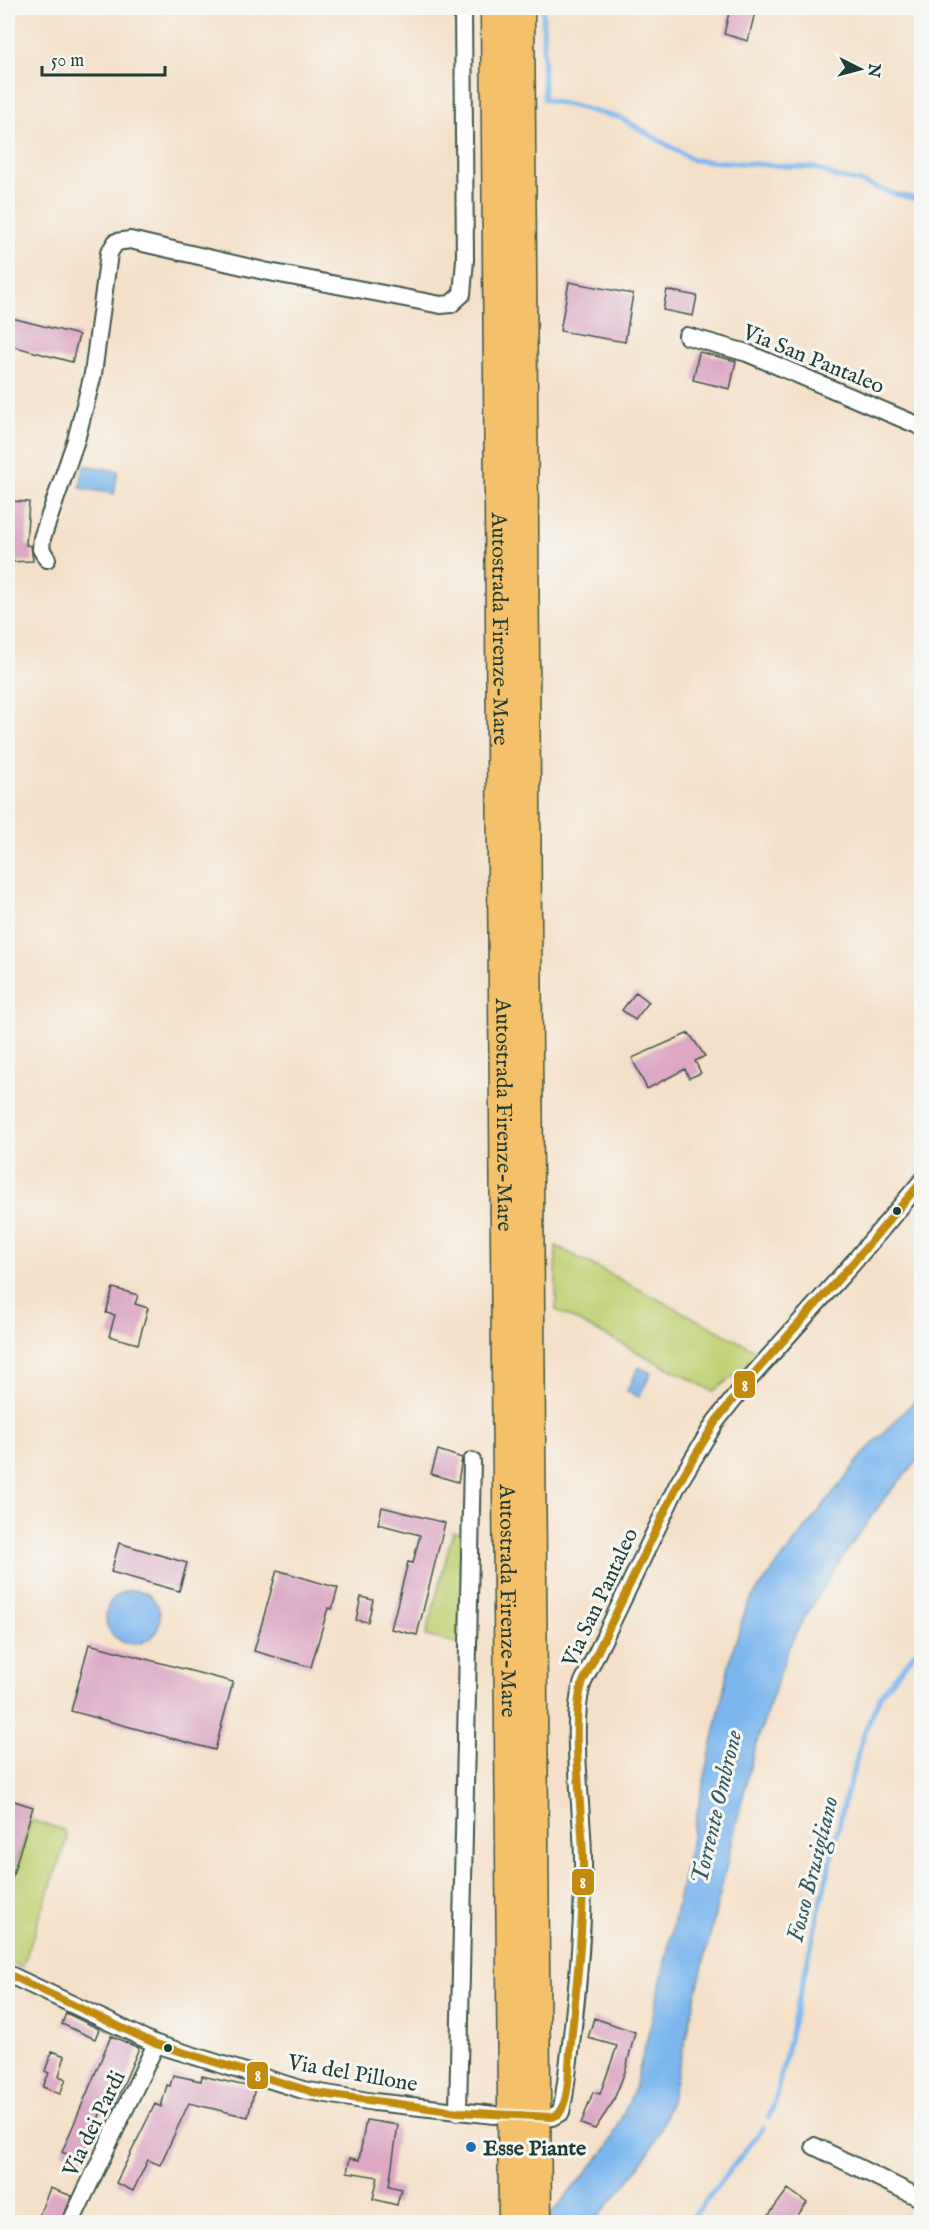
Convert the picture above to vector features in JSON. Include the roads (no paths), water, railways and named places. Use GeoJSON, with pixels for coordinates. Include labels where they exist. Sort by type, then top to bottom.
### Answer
{"type":"FeatureCollection","features":[{"type":"Feature","properties":{"kind":"highway","name":"Autostrada Firenze-Mare"},"geometry":{"type":"LineString","coordinates":[[496,8],[514,2212]]}},
{"type":"Feature","properties":{"kind":"highway","name":"Autostrada Firenze-Mare"},"geometry":{"type":"LineString","coordinates":[[519,8],[536,2223]]}},
{"type":"Feature","properties":{"kind":"street"},"geometry":{"type":"LineString","coordinates":[[47,559],[41,549],[42,538],[76,440],[93,374],[108,261],[116,242],[130,240],[264,271],[441,305],[451,304],[462,294],[465,260],[463,8]]}},
{"type":"Feature","properties":{"kind":"street","name":"Via San Pantaleo"},"geometry":{"type":"LineString","coordinates":[[687,336],[765,360],[921,427]]}},
{"type":"Feature","properties":{"kind":"street","name":"Via San Pantaleo"},"geometry":{"type":"LineString","coordinates":[[552,2116],[561,2112],[564,2097],[579,1958],[583,1860],[578,1723],[579,1696],[583,1682],[678,1484],[721,1414],[921,1181]]}},
{"type":"Feature","properties":{"kind":"street"},"geometry":{"type":"LineString","coordinates":[[458,2112],[472,1461]]}},
{"type":"Feature","properties":{"kind":"street","name":"Via del Pillone"},"geometry":{"type":"LineString","coordinates":[[8,1974],[156,2044],[316,2093],[495,2115]]}},
{"type":"Feature","properties":{"kind":"street","name":"Via dei Pardi"},"geometry":{"type":"LineString","coordinates":[[71,2223],[156,2044]]}},
{"type":"Feature","properties":{"kind":"street"},"geometry":{"type":"LineString","coordinates":[[814,2146],[921,2199]]}},
{"type":"Feature","properties":{"kind":"water"},"geometry":{"type":"Polygon","coordinates":[[[84,465],[118,471],[114,494],[80,488],[84,465]]]}},
{"type":"Feature","properties":{"kind":"water"},"geometry":{"type":"Polygon","coordinates":[[[639,1367],[651,1373],[639,1397],[627,1391],[639,1367]]]}},
{"type":"Feature","properties":{"kind":"water","name":"Torrente Ombrone"},"geometry":{"type":"Polygon","coordinates":[[[921,1394],[921,1457],[887,1495],[844,1555],[804,1618],[788,1649],[753,1754],[665,2120],[640,2166],[593,2222],[544,2222],[608,2147],[633,2093],[656,2004],[730,1660],[746,1608],[865,1452],[921,1394]]]}},
{"type":"Feature","properties":{"kind":"water"},"geometry":{"type":"Polygon","coordinates":[[[128,1590],[138,1590],[148,1594],[156,1602],[160,1617],[156,1632],[148,1640],[138,1644],[128,1644],[118,1640],[110,1632],[106,1622],[106,1612],[110,1602],[118,1594],[128,1590]]]}},
{"type":"Feature","properties":{"kind":"waterway"},"geometry":{"type":"LineString","coordinates":[[543,8],[544,99],[621,118],[693,160],[815,168],[839,178],[922,200]]}},
{"type":"Feature","properties":{"kind":"waterway","name":"Fosso Brusigliano"},"geometry":{"type":"LineString","coordinates":[[769,2117],[775,2101],[844,1803],[865,1730],[881,1694],[922,1644]]}},
{"type":"Feature","properties":{"kind":"waterway","name":"Fosso Brusigliano"},"geometry":{"type":"LineString","coordinates":[[689,2222],[763,2128]]}},
{"type":"Feature","properties":{"kind":"place","name":"Esse Piante"},"geometry":{"type":"Point","coordinates":[471,2147]}}]}
